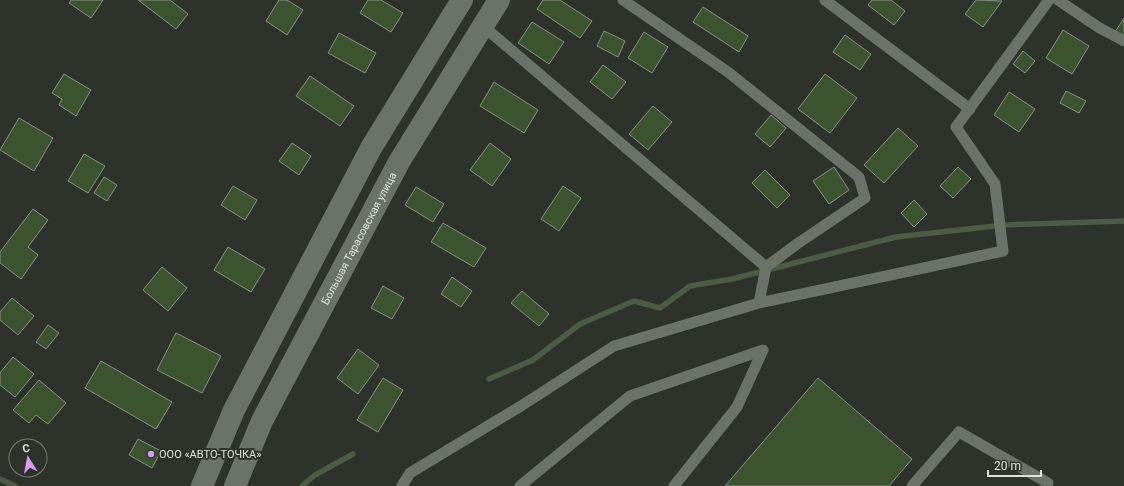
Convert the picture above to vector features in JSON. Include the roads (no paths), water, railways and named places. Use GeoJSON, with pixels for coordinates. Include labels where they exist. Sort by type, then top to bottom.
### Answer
{"type":"FeatureCollection","features":[{"type":"Feature","properties":{"kind":"street","name":"Большая Тарасовская улица"},"geometry":{"type":"LineString","coordinates":[[235,486],[262,421],[400,162],[499,0]]}},
{"type":"Feature","properties":{"kind":"street"},"geometry":{"type":"LineString","coordinates":[[202,486],[234,410],[371,148],[459,1]]}},
{"type":"Feature","properties":{"kind":"lane"},"geometry":{"type":"LineString","coordinates":[[623,0],[728,72],[859,176],[864,198],[766,267],[760,303]]}},
{"type":"Feature","properties":{"kind":"lane"},"geometry":{"type":"LineString","coordinates":[[824,0],[970,109]]}},
{"type":"Feature","properties":{"kind":"lane"},"geometry":{"type":"LineString","coordinates":[[402,486],[410,473],[521,406],[614,346],[760,303],[1003,251],[995,184],[956,127],[1049,0]]}},
{"type":"Feature","properties":{"kind":"lane"},"geometry":{"type":"LineString","coordinates":[[1058,0],[1098,28],[1124,41]]}},
{"type":"Feature","properties":{"kind":"lane"},"geometry":{"type":"LineString","coordinates":[[483,26],[766,267]]}},
{"type":"Feature","properties":{"kind":"lane"},"geometry":{"type":"LineString","coordinates":[[520,486],[630,396],[763,350],[737,407],[674,486]]}},
{"type":"Feature","properties":{"kind":"lane"},"geometry":{"type":"LineString","coordinates":[[912,486],[959,432],[1048,483],[1047,486]]}},
{"type":"Feature","properties":{"kind":"waterway"},"geometry":{"type":"LineString","coordinates":[[489,379],[533,360],[580,324],[634,301],[660,308],[690,286],[732,279],[896,237],[1004,225],[1124,221]]}},
{"type":"Feature","properties":{"kind":"waterway"},"geometry":{"type":"LineString","coordinates":[[302,486],[315,475],[353,454]]}},
{"type":"Feature","properties":{"kind":"waterway"},"geometry":{"type":"LineString","coordinates":[[0,479],[15,486]]}},
{"type":"Feature","properties":{"kind":"place","name":"ООО «АВТО-ТОЧКА»"},"geometry":{"type":"Point","coordinates":[151,454]}}]}
